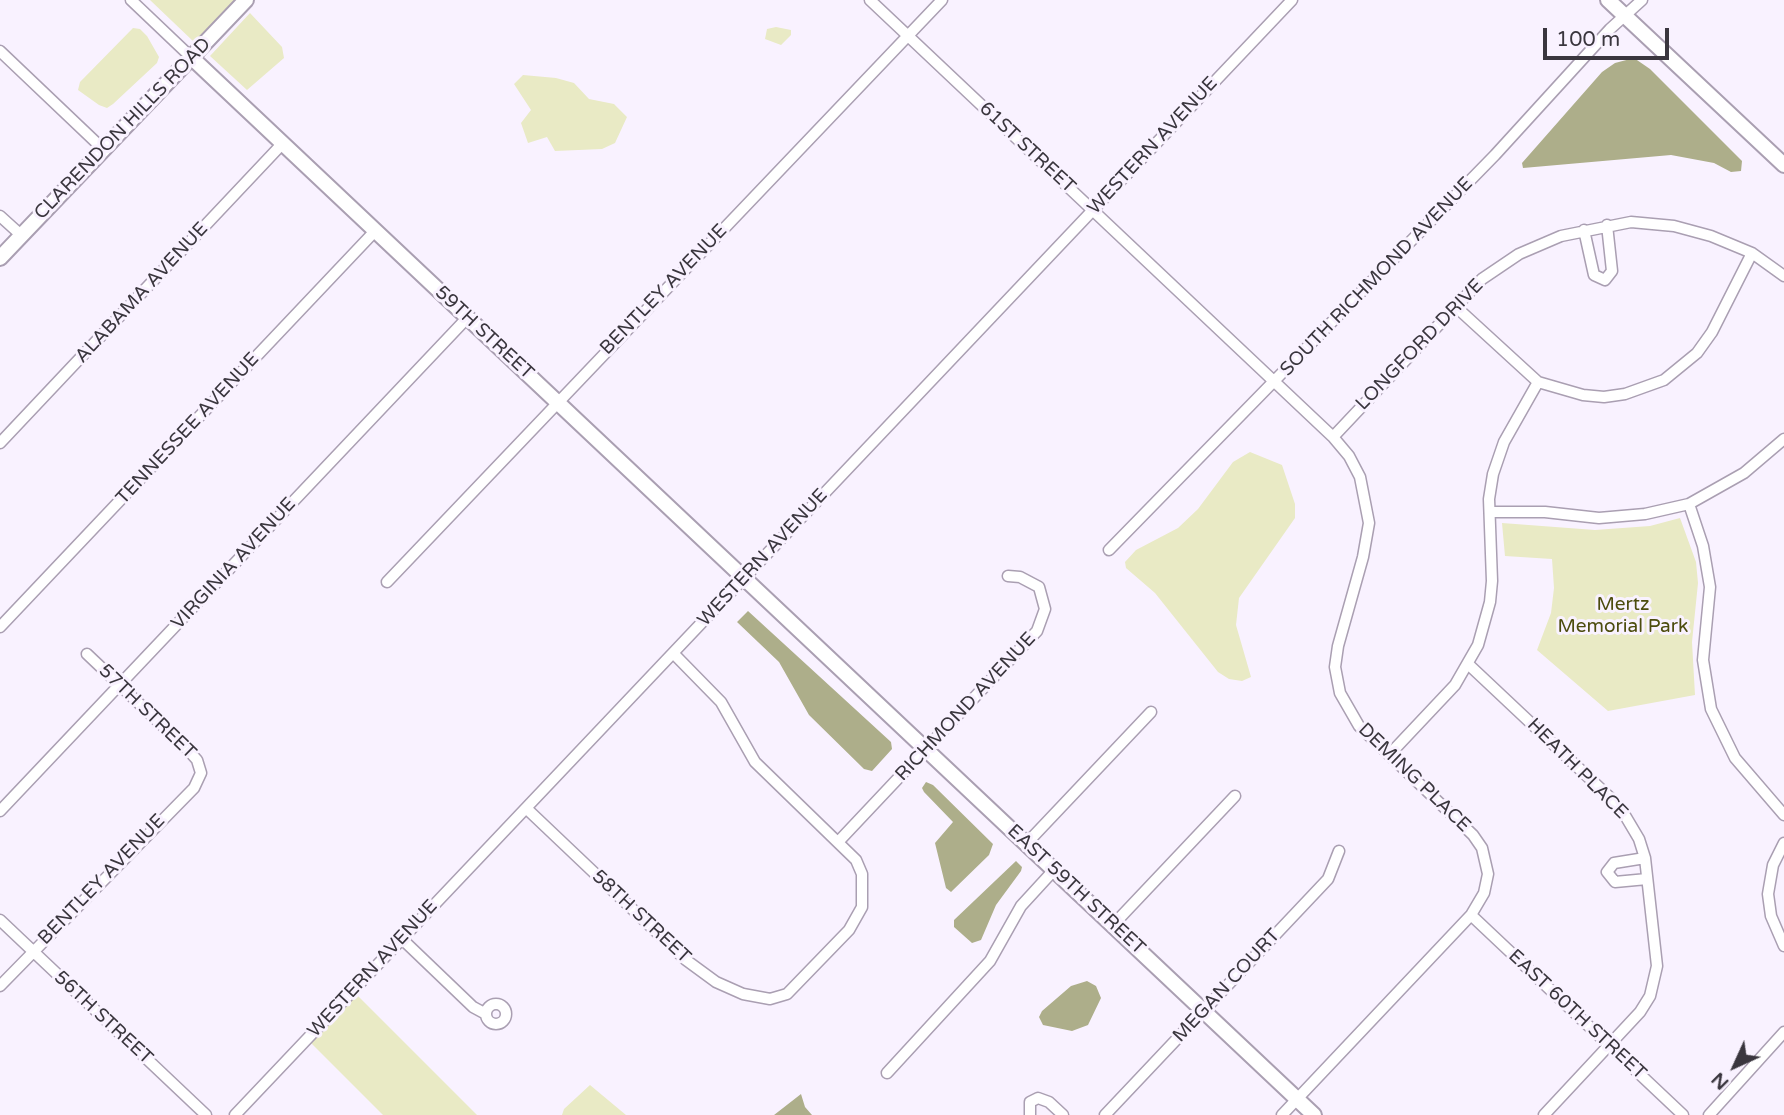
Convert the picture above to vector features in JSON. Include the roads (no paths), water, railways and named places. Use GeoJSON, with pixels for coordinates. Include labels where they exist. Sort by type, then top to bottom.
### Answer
{"type":"FeatureCollection","features":[{"type":"Feature","properties":{"kind":"street","name":"59TH STREET"},"geometry":{"type":"LineString","coordinates":[[131,0],[837,666]]}},
{"type":"Feature","properties":{"kind":"street","name":"CLARENDON HILLS ROAD"},"geometry":{"type":"LineString","coordinates":[[0,258],[246,0]]}},
{"type":"Feature","properties":{"kind":"street","name":"61ST STREET"},"geometry":{"type":"LineString","coordinates":[[870,0],[1275,383]]}},
{"type":"Feature","properties":{"kind":"street","name":"BENTLEY AVENUE"},"geometry":{"type":"LineString","coordinates":[[387,582],[942,0]]}},
{"type":"Feature","properties":{"kind":"street","name":"WESTERN AVENUE"},"geometry":{"type":"LineString","coordinates":[[235,1115],[1292,0]]}},
{"type":"Feature","properties":{"kind":"street"},"geometry":{"type":"LineString","coordinates":[[1608,0],[1784,165]]}},
{"type":"Feature","properties":{"kind":"street","name":"SOUTH RICHMOND AVENUE"},"geometry":{"type":"LineString","coordinates":[[1109,550],[1275,383],[1495,155],[1624,15],[1642,0]]}},
{"type":"Feature","properties":{"kind":"street"},"geometry":{"type":"LineString","coordinates":[[0,51],[103,149]]}},
{"type":"Feature","properties":{"kind":"street","name":"ALABAMA AVENUE"},"geometry":{"type":"LineString","coordinates":[[0,443],[284,143]]}},
{"type":"Feature","properties":{"kind":"street"},"geometry":{"type":"LineString","coordinates":[[0,216],[21,235]]}},
{"type":"Feature","properties":{"kind":"street","name":"LONGFORD DRIVE"},"geometry":{"type":"LineString","coordinates":[[1333,437],[1455,306],[1488,275],[1519,254],[1584,230],[1631,222],[1674,226],[1711,236],[1752,253],[1784,276]]}},
{"type":"Feature","properties":{"kind":"street"},"geometry":{"type":"LineString","coordinates":[[1584,230],[1594,275],[1605,280],[1612,271],[1607,225]]}},
{"type":"Feature","properties":{"kind":"street","name":"TENNESSEE AVENUE"},"geometry":{"type":"LineString","coordinates":[[0,627],[376,230]]}},
{"type":"Feature","properties":{"kind":"street"},"geometry":{"type":"LineString","coordinates":[[1455,306],[1538,382],[1569,392],[1604,397],[1638,391],[1664,380],[1682,368],[1704,346],[1752,253]]}},
{"type":"Feature","properties":{"kind":"street","name":"VIRGINIA AVENUE"},"geometry":{"type":"LineString","coordinates":[[0,811],[468,317]]}},
{"type":"Feature","properties":{"kind":"street"},"geometry":{"type":"LineString","coordinates":[[1389,755],[1455,685],[1482,633],[1490,603],[1491,484],[1499,453],[1538,382]]}},
{"type":"Feature","properties":{"kind":"street","name":"DEMING PLACE"},"geometry":{"type":"LineString","coordinates":[[1275,383],[1333,437],[1349,456],[1360,477],[1369,523],[1335,667],[1338,686],[1351,716],[1469,831],[1482,848],[1488,874],[1484,893],[1471,915],[1282,1115]]}},
{"type":"Feature","properties":{"kind":"street"},"geometry":{"type":"LineString","coordinates":[[1490,512],[1545,512],[1599,518],[1645,514],[1689,504],[1728,483],[1776,449],[1784,439]]}},
{"type":"Feature","properties":{"kind":"street"},"geometry":{"type":"LineString","coordinates":[[1776,449],[1784,457]]}},
{"type":"Feature","properties":{"kind":"street"},"geometry":{"type":"LineString","coordinates":[[1689,504],[1703,546],[1710,587],[1703,660],[1711,709],[1735,758],[1784,815]]}},
{"type":"Feature","properties":{"kind":"street","name":"RICHMOND AVENUE"},"geometry":{"type":"LineString","coordinates":[[839,841],[1022,649],[1043,621],[1045,609],[1039,587],[1020,577],[1009,576]]}},
{"type":"Feature","properties":{"kind":"street"},"geometry":{"type":"LineString","coordinates":[[673,653],[720,702],[755,762],[839,841]]}},
{"type":"Feature","properties":{"kind":"street","name":"57TH STREET"},"geometry":{"type":"LineString","coordinates":[[87,654],[188,750],[197,760],[201,773]]}},
{"type":"Feature","properties":{"kind":"street","name":"HEATH PLACE"},"geometry":{"type":"LineString","coordinates":[[1468,664],[1612,799],[1632,824],[1645,858],[1657,966],[1654,983],[1640,1012],[1544,1115]]}},
{"type":"Feature","properties":{"kind":"street","name":"EAST 59TH STREET"},"geometry":{"type":"LineString","coordinates":[[837,666],[1314,1115]]}},
{"type":"Feature","properties":{"kind":"street"},"geometry":{"type":"LineString","coordinates":[[1026,844],[1151,712]]}},
{"type":"Feature","properties":{"kind":"street","name":"BENTLEY AVENUE"},"geometry":{"type":"LineString","coordinates":[[0,986],[194,788],[201,773]]}},
{"type":"Feature","properties":{"kind":"street"},"geometry":{"type":"LineString","coordinates":[[1113,925],[1235,796]]}},
{"type":"Feature","properties":{"kind":"street","name":"58TH STREET"},"geometry":{"type":"LineString","coordinates":[[527,809],[698,970],[727,987],[769,999],[787,994],[849,930],[862,907],[862,874],[856,860],[839,841]]}},
{"type":"Feature","properties":{"kind":"street"},"geometry":{"type":"LineString","coordinates":[[1784,843],[1773,865],[1768,894],[1771,916],[1784,946]]}},
{"type":"Feature","properties":{"kind":"street","name":"MEGAN COURT"},"geometry":{"type":"LineString","coordinates":[[1105,1115],[1328,879],[1339,851]]}},
{"type":"Feature","properties":{"kind":"street"},"geometry":{"type":"LineString","coordinates":[[1645,858],[1614,863],[1607,872],[1615,882],[1647,879]]}},
{"type":"Feature","properties":{"kind":"street"},"geometry":{"type":"LineString","coordinates":[[887,1073],[990,961],[1021,906],[1054,870]]}},
{"type":"Feature","properties":{"kind":"street","name":"EAST 60TH STREET"},"geometry":{"type":"LineString","coordinates":[[1471,915],[1683,1115]]}},
{"type":"Feature","properties":{"kind":"street","name":"56TH STREET"},"geometry":{"type":"LineString","coordinates":[[0,920],[206,1115]]}},
{"type":"Feature","properties":{"kind":"street"},"geometry":{"type":"LineString","coordinates":[[402,939],[472,1007],[486,1014]]}},
{"type":"Feature","properties":{"kind":"street"},"geometry":{"type":"LineString","coordinates":[[1709,1115],[1784,1032]]}},
{"type":"Feature","properties":{"kind":"street"},"geometry":{"type":"LineString","coordinates":[[1030,1115],[1030,1102],[1038,1098],[1049,1102],[1063,1115]]}},
{"type":"Feature","properties":{"kind":"park label","name":"Mertz Memorial Park"},"geometry":{"type":"Point","coordinates":[1623,616]}}]}
